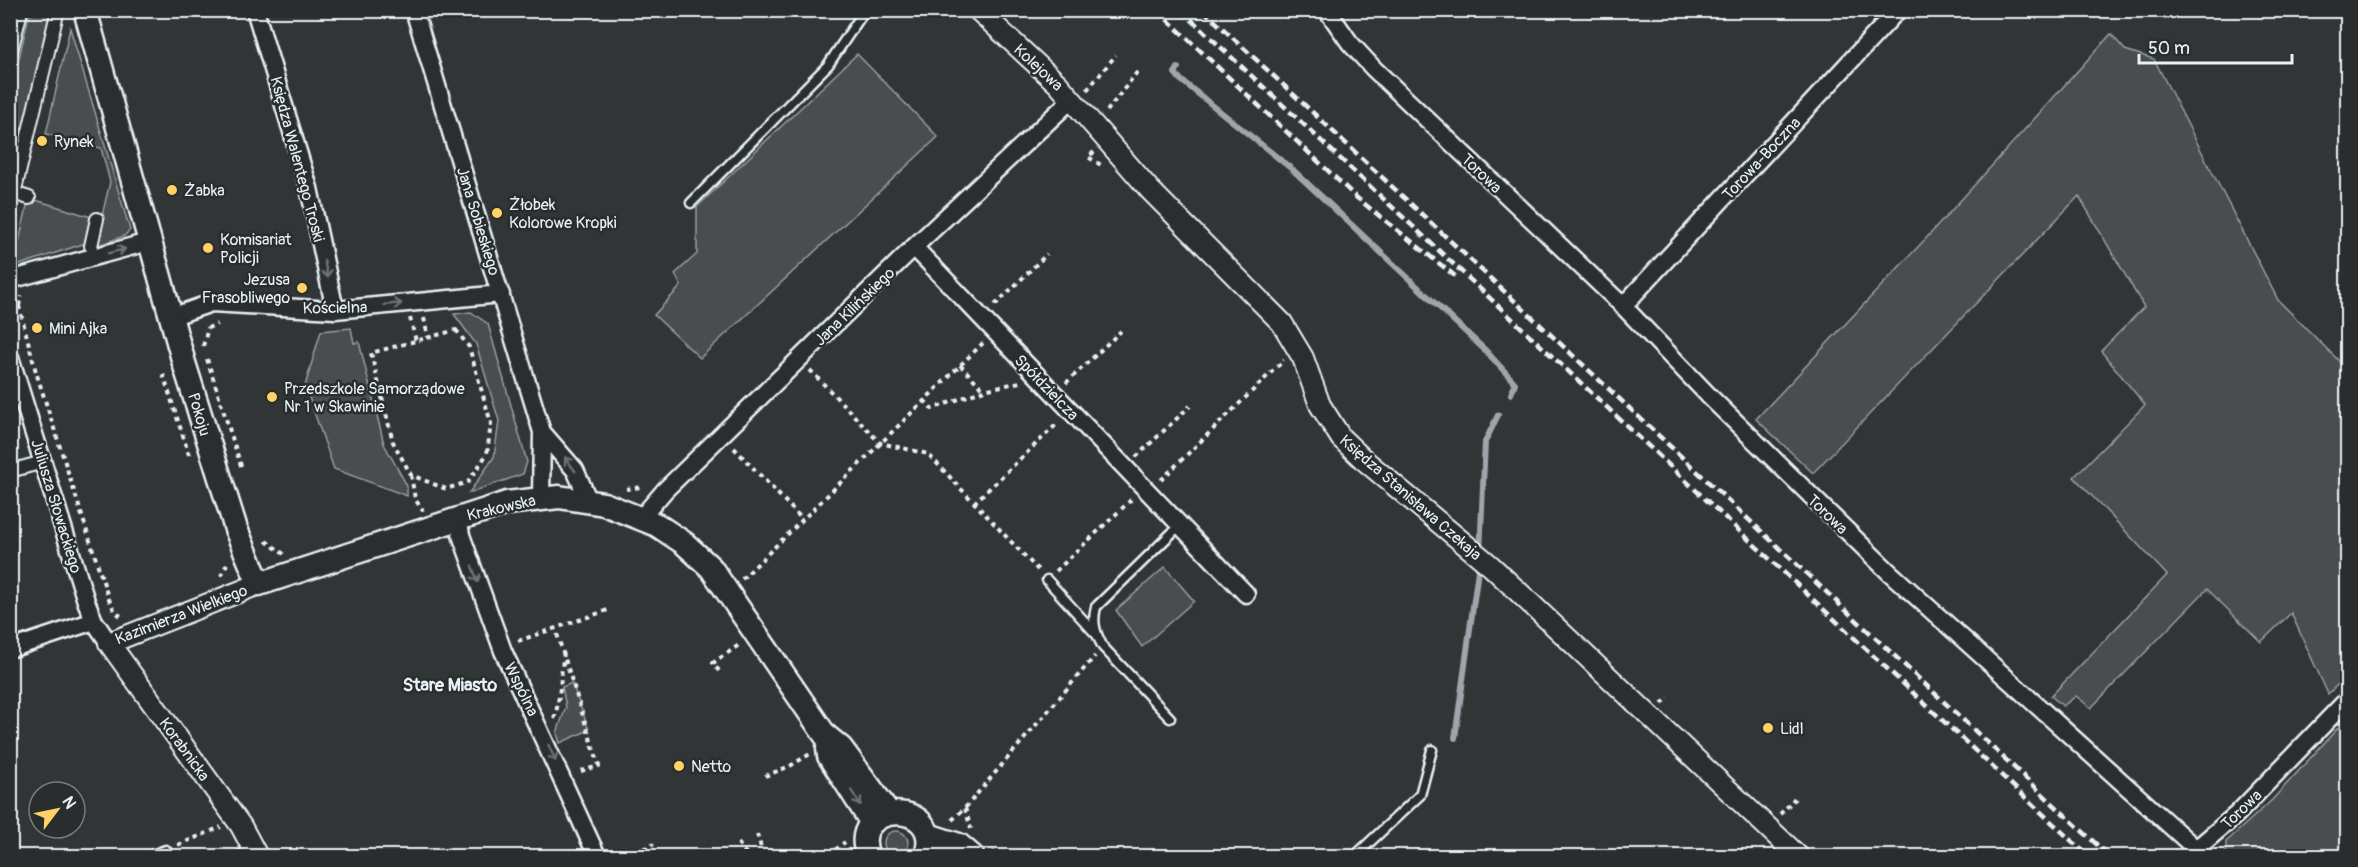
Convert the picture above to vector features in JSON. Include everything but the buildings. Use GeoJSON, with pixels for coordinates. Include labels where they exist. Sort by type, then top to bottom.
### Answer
{"type":"FeatureCollection","features":[{"type":"Feature","properties":{"kind":"main road"},"geometry":{"type":"LineString","coordinates":[[85,10],[148,242]]}},
{"type":"Feature","properties":{"kind":"main road","name":"Pokoju"},"geometry":{"type":"LineString","coordinates":[[148,242],[236,529],[259,584]]}},
{"type":"Feature","properties":{"kind":"main road","name":"Krakowska"},"geometry":{"type":"LineString","coordinates":[[259,584],[507,503],[541,498],[589,501],[641,518],[684,543],[721,580],[825,735],[841,748],[881,818]]}},
{"type":"Feature","properties":{"kind":"main road"},"geometry":{"type":"LineString","coordinates":[[862,855],[867,831],[881,818],[909,814],[924,826],[933,839],[973,846]]}},
{"type":"Feature","properties":{"kind":"street"},"geometry":{"type":"LineString","coordinates":[[10,55],[21,10]]}},
{"type":"Feature","properties":{"kind":"street","name":"Księdza Walentego Troski"},"geometry":{"type":"LineString","coordinates":[[255,10],[309,189],[335,310]]}},
{"type":"Feature","properties":{"kind":"street","name":"Jana Sobieskiego"},"geometry":{"type":"LineString","coordinates":[[414,10],[542,432],[541,498]]}},
{"type":"Feature","properties":{"kind":"street","name":"Kolejowa"},"geometry":{"type":"LineString","coordinates":[[978,10],[1080,94]]}},
{"type":"Feature","properties":{"kind":"street","name":"Torowa"},"geometry":{"type":"LineString","coordinates":[[1327,10],[1350,43],[1374,69],[1623,306],[1719,405],[1889,572],[2200,853],[2348,699]]}},
{"type":"Feature","properties":{"kind":"street","name":"Torowa-Boczna"},"geometry":{"type":"LineString","coordinates":[[1623,306],[1898,10]]}},
{"type":"Feature","properties":{"kind":"street"},"geometry":{"type":"LineString","coordinates":[[29,198],[12,193],[56,18]]}},
{"type":"Feature","properties":{"kind":"street","name":"Jana Kilińskiego"},"geometry":{"type":"LineString","coordinates":[[641,518],[665,490],[914,247],[1080,94]]}},
{"type":"Feature","properties":{"kind":"street","name":"Księdza Stanisława Czekaja"},"geometry":{"type":"LineString","coordinates":[[1080,94],[1132,171],[1282,323],[1303,358],[1320,405],[1341,438],[1491,566],[1798,856]]}},
{"type":"Feature","properties":{"kind":"street"},"geometry":{"type":"LineString","coordinates":[[91,246],[97,219]]}},
{"type":"Feature","properties":{"kind":"street"},"geometry":{"type":"LineString","coordinates":[[10,280],[148,242]]}},
{"type":"Feature","properties":{"kind":"street","name":"Spółdzielcza"},"geometry":{"type":"LineString","coordinates":[[914,247],[1246,594]]}},
{"type":"Feature","properties":{"kind":"street","name":"Kościelna"},"geometry":{"type":"LineString","coordinates":[[171,317],[211,303],[335,310],[501,294]]}},
{"type":"Feature","properties":{"kind":"street","name":"Juliusza Słowackiego"},"geometry":{"type":"LineString","coordinates":[[10,357],[94,621]]}},
{"type":"Feature","properties":{"kind":"street","name":"Jana Sobieskiego"},"geometry":{"type":"LineString","coordinates":[[542,432],[575,470],[589,501]]}},
{"type":"Feature","properties":{"kind":"street"},"geometry":{"type":"LineString","coordinates":[[10,471],[43,462]]}},
{"type":"Feature","properties":{"kind":"street","name":"Wspólna"},"geometry":{"type":"LineString","coordinates":[[458,518],[461,535],[503,651],[597,856]]}},
{"type":"Feature","properties":{"kind":"street","name":"Kazimierza Wielkiego"},"geometry":{"type":"LineString","coordinates":[[10,649],[94,621],[109,643],[259,584]]}},
{"type":"Feature","properties":{"kind":"street","name":"Korabnicka"},"geometry":{"type":"LineString","coordinates":[[109,643],[241,826],[250,855]]}},
{"type":"Feature","properties":{"kind":"lane"},"geometry":{"type":"LineString","coordinates":[[692,203],[828,65],[865,10]]}},
{"type":"Feature","properties":{"kind":"lane"},"geometry":{"type":"LineString","coordinates":[[1170,718],[1102,647],[1096,634],[1093,618],[1096,607],[1180,525]]}},
{"type":"Feature","properties":{"kind":"lane"},"geometry":{"type":"LineString","coordinates":[[1047,580],[1096,634]]}},
{"type":"Feature","properties":{"kind":"lane"},"geometry":{"type":"LineString","coordinates":[[1355,856],[1420,795],[1432,750]]}},
{"type":"Feature","properties":{"kind":"lane"},"geometry":{"type":"LineString","coordinates":[[149,856],[166,850]]}},
{"type":"Feature","properties":{"kind":"path"},"geometry":{"type":"LineString","coordinates":[[1080,94],[1116,56]]}},
{"type":"Feature","properties":{"kind":"path"},"geometry":{"type":"LineString","coordinates":[[1106,112],[1138,71]]}},
{"type":"Feature","properties":{"kind":"path"},"geometry":{"type":"LineString","coordinates":[[1088,157],[1103,166]]}},
{"type":"Feature","properties":{"kind":"path"},"geometry":{"type":"LineString","coordinates":[[981,318],[1047,254]]}},
{"type":"Feature","properties":{"kind":"path"},"geometry":{"type":"LineString","coordinates":[[22,294],[19,306],[36,372],[108,597],[115,612],[120,616],[144,611],[151,627]]}},
{"type":"Feature","properties":{"kind":"path"},"geometry":{"type":"LineString","coordinates":[[10,309],[19,306]]}},
{"type":"Feature","properties":{"kind":"path"},"geometry":{"type":"LineString","coordinates":[[401,317],[423,313]]}},
{"type":"Feature","properties":{"kind":"path"},"geometry":{"type":"LineString","coordinates":[[412,323],[416,341]]}},
{"type":"Feature","properties":{"kind":"path"},"geometry":{"type":"LineString","coordinates":[[217,324],[208,328],[202,344],[240,458],[243,477]]}},
{"type":"Feature","properties":{"kind":"path"},"geometry":{"type":"LineString","coordinates":[[456,330],[469,347],[491,423],[487,454],[468,482],[446,489],[411,475],[393,442],[371,353],[416,341],[456,330]]}},
{"type":"Feature","properties":{"kind":"path"},"geometry":{"type":"LineString","coordinates":[[1054,394],[1121,331]]}},
{"type":"Feature","properties":{"kind":"path"},"geometry":{"type":"LineString","coordinates":[[741,579],[994,332]]}},
{"type":"Feature","properties":{"kind":"path"},"geometry":{"type":"LineString","coordinates":[[1282,353],[1289,370]]}},
{"type":"Feature","properties":{"kind":"path"},"geometry":{"type":"LineString","coordinates":[[800,358],[880,443],[928,454],[1047,580],[1285,359]]}},
{"type":"Feature","properties":{"kind":"path"},"geometry":{"type":"LineString","coordinates":[[960,364],[984,390]]}},
{"type":"Feature","properties":{"kind":"path"},"geometry":{"type":"LineString","coordinates":[[163,371],[186,450],[195,464]]}},
{"type":"Feature","properties":{"kind":"path"},"geometry":{"type":"LineString","coordinates":[[924,400],[932,409],[984,390],[1038,378]]}},
{"type":"Feature","properties":{"kind":"path"},"geometry":{"type":"LineString","coordinates":[[1125,468],[1190,406]]}},
{"type":"Feature","properties":{"kind":"path"},"geometry":{"type":"LineString","coordinates":[[974,503],[1070,411]]}},
{"type":"Feature","properties":{"kind":"path"},"geometry":{"type":"LineString","coordinates":[[729,443],[802,519]]}},
{"type":"Feature","properties":{"kind":"path"},"geometry":{"type":"LineString","coordinates":[[411,513],[422,510]]}},
{"type":"Feature","properties":{"kind":"path"},"geometry":{"type":"LineString","coordinates":[[263,538],[276,550],[292,555]]}},
{"type":"Feature","properties":{"kind":"path"},"geometry":{"type":"LineString","coordinates":[[217,580],[223,575],[229,558]]}},
{"type":"Feature","properties":{"kind":"path"},"geometry":{"type":"LineString","coordinates":[[510,639],[519,641],[611,609]]}},
{"type":"Feature","properties":{"kind":"path"},"geometry":{"type":"LineString","coordinates":[[557,634],[600,765],[570,774]]}},
{"type":"Feature","properties":{"kind":"path"},"geometry":{"type":"LineString","coordinates":[[933,839],[964,808],[1102,647]]}},
{"type":"Feature","properties":{"kind":"path"},"geometry":{"type":"LineString","coordinates":[[719,671],[713,663],[732,650]]}},
{"type":"Feature","properties":{"kind":"path"},"geometry":{"type":"LineString","coordinates":[[554,720],[561,698],[558,687],[564,653]]}},
{"type":"Feature","properties":{"kind":"path"},"geometry":{"type":"LineString","coordinates":[[765,776],[790,766],[811,753]]}},
{"type":"Feature","properties":{"kind":"path"},"geometry":{"type":"LineString","coordinates":[[1782,812],[1794,800],[1790,797]]}},
{"type":"Feature","properties":{"kind":"path"},"geometry":{"type":"LineString","coordinates":[[964,808],[973,846]]}},
{"type":"Feature","properties":{"kind":"path"},"geometry":{"type":"LineString","coordinates":[[166,850],[221,827]]}},
{"type":"Feature","properties":{"kind":"path"},"geometry":{"type":"LineString","coordinates":[[757,834],[763,855],[759,856]]}},
{"type":"Feature","properties":{"kind":"path"},"geometry":{"type":"LineString","coordinates":[[738,843],[748,856]]}},
{"type":"Feature","properties":{"kind":"path"},"geometry":{"type":"LineString","coordinates":[[627,856],[654,844]]}},
{"type":"Feature","properties":{"kind":"shaded area"},"geometry":{"type":"Polygon","coordinates":[[[50,11],[25,130],[11,126],[11,93],[29,15],[50,11]]]}},
{"type":"Feature","properties":{"kind":"shaded area"},"geometry":{"type":"Polygon","coordinates":[[[70,28],[130,230],[124,236],[93,247],[89,242],[13,267],[29,198],[101,220],[110,182],[101,148],[46,134],[70,28]]]}},
{"type":"Feature","properties":{"kind":"shaded area"},"geometry":{"type":"Polygon","coordinates":[[[2111,34],[2125,50],[2154,59],[2278,300],[2347,369],[2347,675],[2328,694],[2291,613],[2261,642],[2207,589],[2091,708],[2076,696],[2063,706],[2051,696],[2167,575],[2074,477],[2145,405],[2101,351],[2144,307],[2079,196],[1813,473],[1756,419],[1932,232],[2111,34]]]}},
{"type":"Feature","properties":{"kind":"shaded area"},"geometry":{"type":"Polygon","coordinates":[[[857,54],[938,137],[700,358],[654,315],[681,286],[675,274],[697,254],[697,207],[857,54]]]}},
{"type":"Feature","properties":{"kind":"shaded area"},"geometry":{"type":"Polygon","coordinates":[[[471,312],[488,324],[527,462],[523,474],[469,493],[494,457],[499,421],[476,344],[454,314],[471,312]]]}},
{"type":"Feature","properties":{"kind":"shaded area"},"geometry":{"type":"Polygon","coordinates":[[[351,328],[354,343],[359,342],[384,444],[407,486],[407,496],[334,469],[305,386],[321,331],[351,328]]]}},
{"type":"Feature","properties":{"kind":"shaded area"},"geometry":{"type":"Polygon","coordinates":[[[1165,567],[1194,601],[1142,647],[1116,610],[1165,567]]]}},
{"type":"Feature","properties":{"kind":"shaded area"},"geometry":{"type":"Polygon","coordinates":[[[572,683],[589,730],[560,743],[557,733],[566,707],[562,687],[572,683]]]}},
{"type":"Feature","properties":{"kind":"shaded area"},"geometry":{"type":"Polygon","coordinates":[[[2347,718],[2347,856],[2226,856],[2226,842],[2272,800],[2347,718]]]}},
{"type":"Feature","properties":{"kind":"shaded area"},"geometry":{"type":"Polygon","coordinates":[[[896,831],[904,835],[908,843],[904,851],[896,855],[888,851],[884,843],[888,835],[896,831]]]}},
{"type":"Feature","properties":{"kind":"waterway"},"geometry":{"type":"LineString","coordinates":[[1178,68],[1175,73],[1181,80],[1293,170],[1486,351],[1515,383],[1511,394]]}},
{"type":"Feature","properties":{"kind":"waterway"},"geometry":{"type":"LineString","coordinates":[[1480,553],[1485,442],[1498,415]]}},
{"type":"Feature","properties":{"kind":"waterway"},"geometry":{"type":"LineString","coordinates":[[1455,738],[1479,563]]}},
{"type":"Feature","properties":{"kind":"railway"},"geometry":{"type":"LineString","coordinates":[[1157,10],[1357,198],[1455,276]]}},
{"type":"Feature","properties":{"kind":"railway"},"geometry":{"type":"LineString","coordinates":[[1181,10],[2088,856]]}},
{"type":"Feature","properties":{"kind":"railway"},"geometry":{"type":"LineString","coordinates":[[1203,10],[2109,856]]}},
{"type":"Feature","properties":{"kind":"place","name":"Rynek"},"geometry":{"type":"Point","coordinates":[42,141]}},
{"type":"Feature","properties":{"kind":"place","name":"Żabka"},"geometry":{"type":"Point","coordinates":[172,190]}},
{"type":"Feature","properties":{"kind":"place","name":"Żłobek Kolorowe Kropki"},"geometry":{"type":"Point","coordinates":[497,213]}},
{"type":"Feature","properties":{"kind":"place","name":"Komisariat Policji"},"geometry":{"type":"Point","coordinates":[208,248]}},
{"type":"Feature","properties":{"kind":"place","name":"Jezusa Frasobliwego"},"geometry":{"type":"Point","coordinates":[302,288]}},
{"type":"Feature","properties":{"kind":"place","name":"Mini Ajka"},"geometry":{"type":"Point","coordinates":[37,328]}},
{"type":"Feature","properties":{"kind":"place","name":"Przedszkole Samorządowe Nr 1 w Skawinie"},"geometry":{"type":"Point","coordinates":[272,397]}},
{"type":"Feature","properties":{"kind":"place","name":"Lidl"},"geometry":{"type":"Point","coordinates":[1768,728]}},
{"type":"Feature","properties":{"kind":"place","name":"Netto"},"geometry":{"type":"Point","coordinates":[679,766]}},
{"type":"Feature","properties":{"kind":"district","name":"Stare Miasto"},"geometry":{"type":"Point","coordinates":[450,685]}}]}
